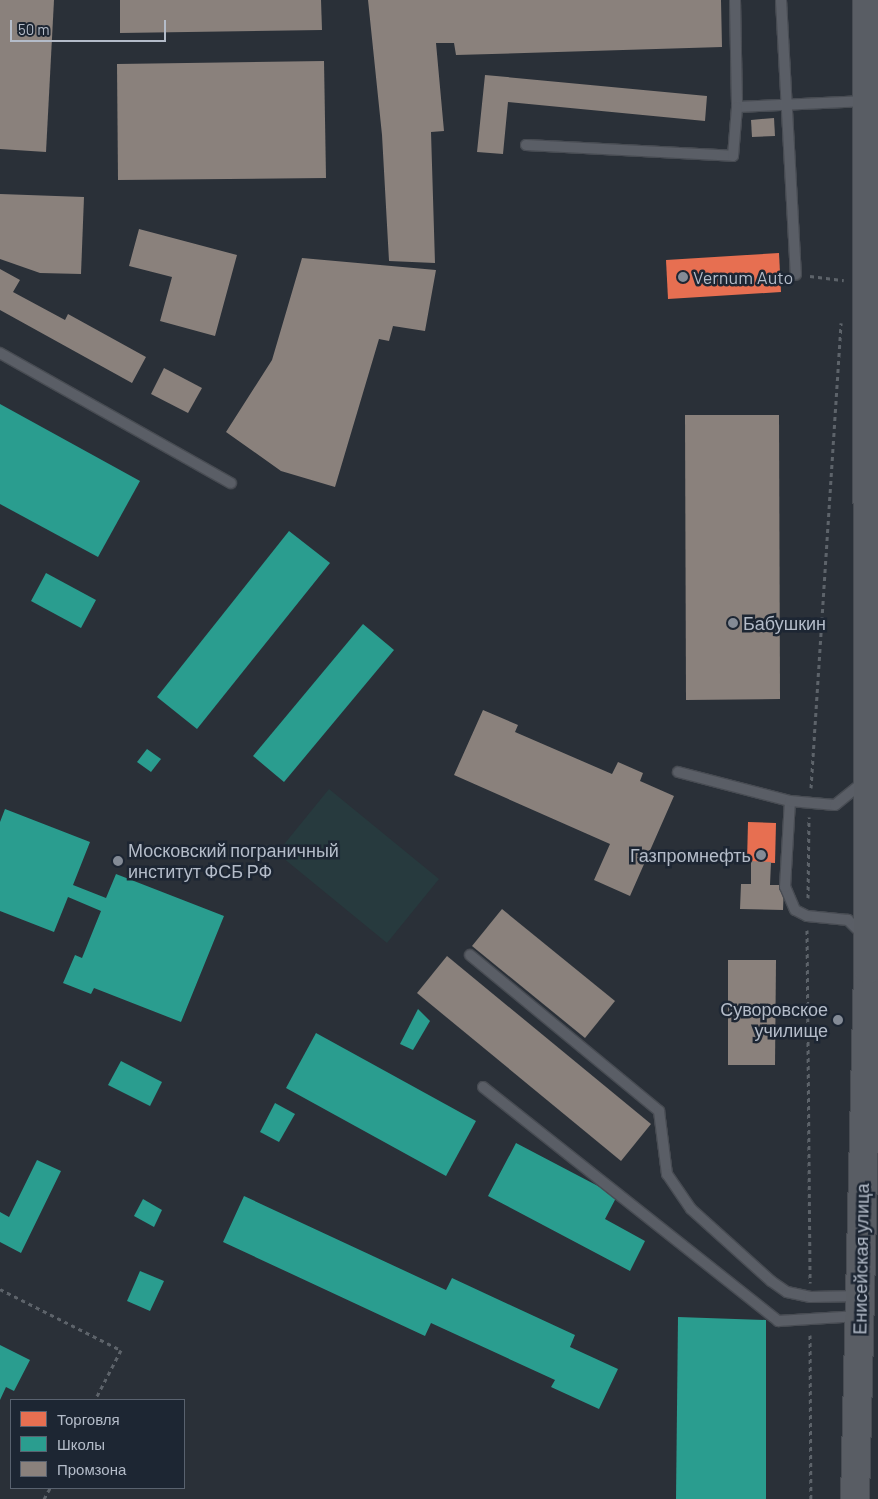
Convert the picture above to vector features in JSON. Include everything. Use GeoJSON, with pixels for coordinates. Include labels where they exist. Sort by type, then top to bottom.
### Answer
{"type":"FeatureCollection","features":[{"type":"Feature","properties":{"kind":"main road","name":"Енисейская улица"},"geometry":{"type":"LineString","coordinates":[[855,1499],[868,939],[867,0]]}},
{"type":"Feature","properties":{"kind":"lane"},"geometry":{"type":"LineString","coordinates":[[526,145],[733,156],[737,107],[735,0]]}},
{"type":"Feature","properties":{"kind":"lane"},"geometry":{"type":"LineString","coordinates":[[781,0],[796,275]]}},
{"type":"Feature","properties":{"kind":"lane"},"geometry":{"type":"LineString","coordinates":[[737,107],[786,107],[867,100]]}},
{"type":"Feature","properties":{"kind":"lane"},"geometry":{"type":"LineString","coordinates":[[0,353],[231,483]]}},
{"type":"Feature","properties":{"kind":"lane"},"geometry":{"type":"LineString","coordinates":[[678,772],[790,801],[836,805],[868,779]]}},
{"type":"Feature","properties":{"kind":"lane"},"geometry":{"type":"LineString","coordinates":[[790,801],[785,887],[796,910],[807,916],[848,920],[868,939]]}},
{"type":"Feature","properties":{"kind":"lane"},"geometry":{"type":"LineString","coordinates":[[470,956],[659,1111],[667,1174],[691,1209],[771,1281],[787,1292],[860,1306]]}},
{"type":"Feature","properties":{"kind":"lane"},"geometry":{"type":"LineString","coordinates":[[483,1087],[778,1321],[810,1319],[860,1306]]}},
{"type":"Feature","properties":{"kind":"path"},"geometry":{"type":"LineString","coordinates":[[796,275],[844,280],[844,290]]}},
{"type":"Feature","properties":{"kind":"path"},"geometry":{"type":"LineString","coordinates":[[810,1297],[807,916],[810,804],[842,319]]}},
{"type":"Feature","properties":{"kind":"path"},"geometry":{"type":"LineString","coordinates":[[0,1289],[121,1350],[96,1399]]}},
{"type":"Feature","properties":{"kind":"path"},"geometry":{"type":"LineString","coordinates":[[810,1319],[811,1499]]}},
{"type":"Feature","properties":{"kind":"green space"},"geometry":{"type":"Polygon","coordinates":[[[329,789],[439,879],[387,943],[277,853],[329,789]]]}},
{"type":"Feature","properties":{"kind":"building: Торговля"},"geometry":{"type":"Polygon","coordinates":[[[779,253],[781,292],[668,299],[666,260],[779,253]]]}},
{"type":"Feature","properties":{"kind":"building: Торговля"},"geometry":{"type":"Polygon","coordinates":[[[748,822],[776,823],[775,863],[747,862],[748,822]]]}},
{"type":"Feature","properties":{"kind":"building: Школы"},"geometry":{"type":"Polygon","coordinates":[[[0,404],[140,481],[98,557],[0,504],[0,404]]]}},
{"type":"Feature","properties":{"kind":"building: Школы"},"geometry":{"type":"Polygon","coordinates":[[[289,531],[330,563],[197,729],[157,697],[289,531]]]}},
{"type":"Feature","properties":{"kind":"building: Школы"},"geometry":{"type":"Polygon","coordinates":[[[46,573],[96,600],[81,628],[31,601],[46,573]]]}},
{"type":"Feature","properties":{"kind":"building: Школы"},"geometry":{"type":"Polygon","coordinates":[[[363,624],[394,650],[284,782],[253,756],[363,624]]]}},
{"type":"Feature","properties":{"kind":"building: Школы"},"geometry":{"type":"Polygon","coordinates":[[[147,749],[161,759],[151,772],[137,762],[147,749]]]}},
{"type":"Feature","properties":{"kind":"building: Школы"},"geometry":{"type":"Polygon","coordinates":[[[5,809],[90,842],[73,885],[106,898],[116,874],[224,916],[181,1022],[94,988],[91,994],[63,983],[75,955],[82,958],[101,911],[68,897],[54,932],[0,911],[0,822],[5,809]]]}},
{"type":"Feature","properties":{"kind":"building: Школы"},"geometry":{"type":"Polygon","coordinates":[[[418,1009],[430,1021],[413,1050],[400,1044],[418,1009]]]}},
{"type":"Feature","properties":{"kind":"building: Школы"},"geometry":{"type":"Polygon","coordinates":[[[316,1033],[476,1121],[446,1176],[286,1088],[316,1033]]]}},
{"type":"Feature","properties":{"kind":"building: Школы"},"geometry":{"type":"Polygon","coordinates":[[[121,1061],[162,1082],[150,1106],[108,1085],[121,1061]]]}},
{"type":"Feature","properties":{"kind":"building: Школы"},"geometry":{"type":"Polygon","coordinates":[[[275,1103],[295,1114],[279,1142],[260,1132],[275,1103]]]}},
{"type":"Feature","properties":{"kind":"building: Школы"},"geometry":{"type":"Polygon","coordinates":[[[516,1143],[617,1196],[605,1219],[645,1241],[630,1271],[488,1196],[516,1143]]]}},
{"type":"Feature","properties":{"kind":"building: Школы"},"geometry":{"type":"Polygon","coordinates":[[[37,1160],[61,1171],[21,1253],[0,1242],[0,1212],[9,1217],[37,1160]]]}},
{"type":"Feature","properties":{"kind":"building: Школы"},"geometry":{"type":"Polygon","coordinates":[[[244,1196],[446,1290],[452,1278],[575,1335],[570,1347],[618,1369],[599,1409],[551,1387],[555,1380],[431,1323],[425,1336],[223,1242],[244,1196]]]}},
{"type":"Feature","properties":{"kind":"building: Школы"},"geometry":{"type":"Polygon","coordinates":[[[143,1199],[162,1210],[154,1227],[134,1216],[143,1199]]]}},
{"type":"Feature","properties":{"kind":"building: Школы"},"geometry":{"type":"Polygon","coordinates":[[[140,1271],[164,1281],[150,1311],[127,1301],[140,1271]]]}},
{"type":"Feature","properties":{"kind":"building: Школы"},"geometry":{"type":"Polygon","coordinates":[[[678,1317],[766,1320],[766,1499],[676,1499],[678,1317]]]}},
{"type":"Feature","properties":{"kind":"building: Школы"},"geometry":{"type":"Polygon","coordinates":[[[0,1345],[30,1360],[14,1391],[6,1387],[0,1400],[0,1345]]]}},
{"type":"Feature","properties":{"kind":"building: Промзона"},"geometry":{"type":"Polygon","coordinates":[[[0,0],[54,0],[46,152],[0,149],[0,0]]]}},
{"type":"Feature","properties":{"kind":"building: Промзона"},"geometry":{"type":"Polygon","coordinates":[[[120,0],[321,0],[322,30],[120,33],[120,0]]]}},
{"type":"Feature","properties":{"kind":"building: Промзона"},"geometry":{"type":"Polygon","coordinates":[[[368,0],[721,0],[722,47],[456,55],[454,43],[436,43],[444,131],[431,132],[435,263],[389,261],[382,135],[368,0]]]}},
{"type":"Feature","properties":{"kind":"building: Промзона"},"geometry":{"type":"Polygon","coordinates":[[[324,61],[326,178],[118,180],[117,64],[324,61]]]}},
{"type":"Feature","properties":{"kind":"building: Промзона"},"geometry":{"type":"Polygon","coordinates":[[[485,75],[707,96],[705,121],[508,102],[503,154],[477,152],[485,75]]]}},
{"type":"Feature","properties":{"kind":"building: Промзона"},"geometry":{"type":"Polygon","coordinates":[[[774,118],[775,136],[752,137],[751,120],[774,118]]]}},
{"type":"Feature","properties":{"kind":"building: Промзона"},"geometry":{"type":"Polygon","coordinates":[[[0,194],[84,197],[81,274],[40,273],[0,259],[0,194]]]}},
{"type":"Feature","properties":{"kind":"building: Промзона"},"geometry":{"type":"Polygon","coordinates":[[[139,229],[237,255],[215,336],[160,321],[172,277],[129,266],[139,229]]]}},
{"type":"Feature","properties":{"kind":"building: Промзона"},"geometry":{"type":"Polygon","coordinates":[[[302,258],[436,270],[425,331],[393,326],[389,341],[379,339],[335,487],[281,471],[226,432],[272,360],[302,258]]]}},
{"type":"Feature","properties":{"kind":"building: Промзона"},"geometry":{"type":"Polygon","coordinates":[[[0,269],[20,280],[13,292],[65,320],[68,314],[146,357],[132,383],[0,310],[0,269]]]}},
{"type":"Feature","properties":{"kind":"building: Промзона"},"geometry":{"type":"Polygon","coordinates":[[[164,368],[202,388],[188,413],[151,394],[164,368]]]}},
{"type":"Feature","properties":{"kind":"building: Промзона","name":"Бабушкин"},"geometry":{"type":"Polygon","coordinates":[[[685,415],[779,415],[780,699],[686,700],[685,415]]]}},
{"type":"Feature","properties":{"kind":"building: Промзона"},"geometry":{"type":"Polygon","coordinates":[[[483,710],[518,725],[515,732],[612,774],[618,762],[643,773],[640,781],[674,796],[630,896],[594,880],[610,844],[454,775],[483,710]]]}},
{"type":"Feature","properties":{"kind":"building: Промзона"},"geometry":{"type":"Polygon","coordinates":[[[751,861],[771,862],[770,885],[784,885],[783,910],[740,909],[741,884],[751,884],[751,861]]]}},
{"type":"Feature","properties":{"kind":"building: Промзона"},"geometry":{"type":"Polygon","coordinates":[[[502,909],[615,1001],[585,1038],[472,946],[502,909]]]}},
{"type":"Feature","properties":{"kind":"building: Промзона"},"geometry":{"type":"Polygon","coordinates":[[[447,956],[651,1124],[621,1161],[417,993],[447,956]]]}},
{"type":"Feature","properties":{"kind":"building: Промзона"},"geometry":{"type":"Polygon","coordinates":[[[728,960],[776,960],[775,1065],[728,1065],[728,960]]]}},
{"type":"Feature","properties":{"kind":"place","name":"Vernum Auto"},"geometry":{"type":"Point","coordinates":[683,277]}},
{"type":"Feature","properties":{"kind":"place","name":"Бабушкин"},"geometry":{"type":"Point","coordinates":[733,623]}},
{"type":"Feature","properties":{"kind":"place","name":"Газпромнефть"},"geometry":{"type":"Point","coordinates":[761,855]}},
{"type":"Feature","properties":{"kind":"place","name":"Московский пограничный институт ФСБ РФ"},"geometry":{"type":"Point","coordinates":[118,861]}},
{"type":"Feature","properties":{"kind":"place","name":"Суворовское училище"},"geometry":{"type":"Point","coordinates":[838,1020]}}]}
